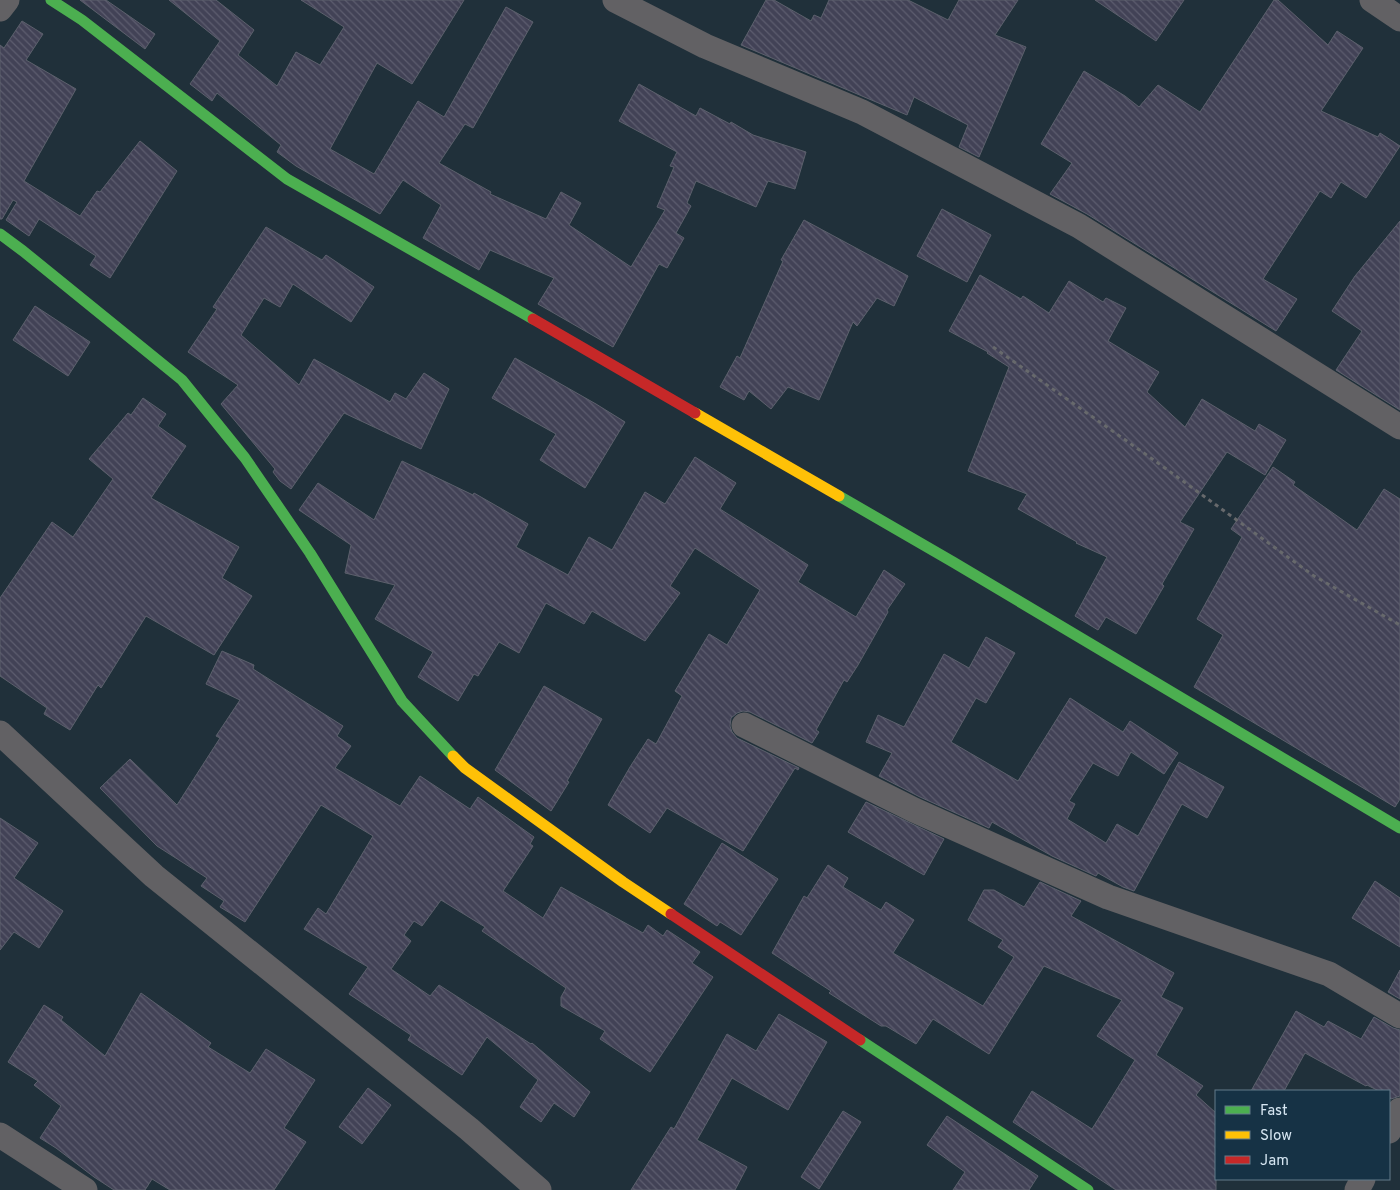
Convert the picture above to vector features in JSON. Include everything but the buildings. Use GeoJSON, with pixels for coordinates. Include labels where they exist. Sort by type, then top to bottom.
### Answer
{"type":"FeatureCollection","features":[{"type":"Feature","properties":{"kind":"street"},"geometry":{"type":"LineString","coordinates":[[0,9],[7,0]]}},
{"type":"Feature","properties":{"kind":"street"},"geometry":{"type":"LineString","coordinates":[[51,0],[82,20],[286,179],[571,340],[953,562],[1400,828]]}},
{"type":"Feature","properties":{"kind":"street"},"geometry":{"type":"LineString","coordinates":[[615,0],[705,46],[862,112],[1079,226],[1400,427]]}},
{"type":"Feature","properties":{"kind":"street"},"geometry":{"type":"LineString","coordinates":[[1372,0],[1400,19]]}},
{"type":"Feature","properties":{"kind":"street"},"geometry":{"type":"LineString","coordinates":[[0,234],[182,380],[245,458],[310,553],[402,702],[465,768],[623,882],[1088,1190]]}},
{"type":"Feature","properties":{"kind":"street"},"geometry":{"type":"LineString","coordinates":[[744,725],[914,810],[1108,897],[1329,974],[1400,1016]]}},
{"type":"Feature","properties":{"kind":"street"},"geometry":{"type":"LineString","coordinates":[[0,733],[154,876],[469,1129],[540,1190]]}},
{"type":"Feature","properties":{"kind":"street"},"geometry":{"type":"LineString","coordinates":[[1390,1129],[1400,1110]]}},
{"type":"Feature","properties":{"kind":"street"},"geometry":{"type":"LineString","coordinates":[[0,1135],[85,1190]]}},
{"type":"Feature","properties":{"kind":"path"},"geometry":{"type":"LineString","coordinates":[[993,347],[1158,462],[1314,576],[1400,625]]}},
{"type":"Feature","properties":{"kind":"traffic: fast"},"geometry":{"type":"LineString","coordinates":[[51,0],[82,20],[287,179],[533,319]]}},
{"type":"Feature","properties":{"kind":"traffic: fast"},"geometry":{"type":"LineString","coordinates":[[0,234],[182,380],[245,458],[310,553],[402,701],[453,756]]}},
{"type":"Feature","properties":{"kind":"traffic: fast"},"geometry":{"type":"LineString","coordinates":[[839,496],[1400,828]]}},
{"type":"Feature","properties":{"kind":"traffic: fast"},"geometry":{"type":"LineString","coordinates":[[860,1040],[1088,1190]]}},
{"type":"Feature","properties":{"kind":"traffic: slow"},"geometry":{"type":"LineString","coordinates":[[695,413],[839,496]]}},
{"type":"Feature","properties":{"kind":"traffic: slow"},"geometry":{"type":"LineString","coordinates":[[453,756],[465,768],[623,882],[671,914]]}},
{"type":"Feature","properties":{"kind":"traffic: jam"},"geometry":{"type":"LineString","coordinates":[[533,319],[695,413]]}},
{"type":"Feature","properties":{"kind":"traffic: jam"},"geometry":{"type":"LineString","coordinates":[[671,914],[860,1040]]}}]}
